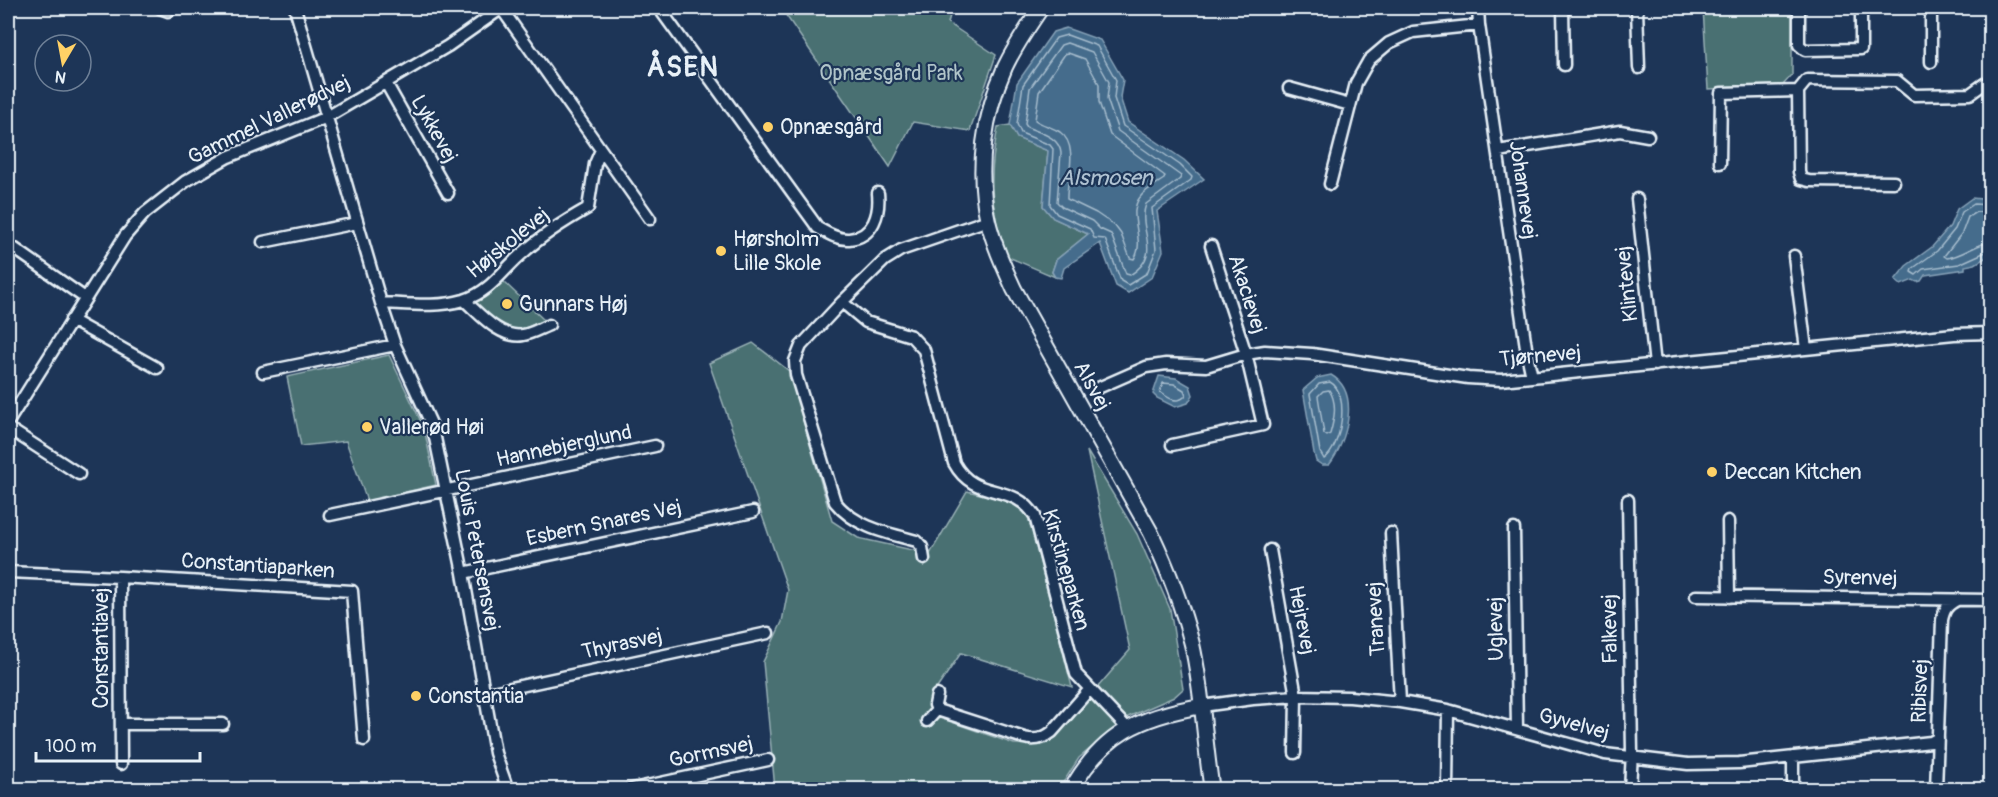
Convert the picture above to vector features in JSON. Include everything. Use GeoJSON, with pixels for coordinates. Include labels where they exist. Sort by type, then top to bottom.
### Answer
{"type":"FeatureCollection","features":[{"type":"Feature","properties":{"kind":"street"},"geometry":{"type":"LineString","coordinates":[[160,8],[168,11],[173,8]]}},
{"type":"Feature","properties":{"kind":"street","name":"Louis Petersensvej"},"geometry":{"type":"LineString","coordinates":[[295,8],[381,303],[395,345],[433,428],[463,573],[495,753],[508,789]]}},
{"type":"Feature","properties":{"kind":"street"},"geometry":{"type":"LineString","coordinates":[[501,8],[650,219]]}},
{"type":"Feature","properties":{"kind":"street","name":"Gammel Vallerødvej"},"geometry":{"type":"LineString","coordinates":[[8,422],[125,236],[146,213],[186,181],[228,157],[327,117],[448,46],[501,8]]}},
{"type":"Feature","properties":{"kind":"street"},"geometry":{"type":"LineString","coordinates":[[659,8],[818,228],[834,236],[850,239],[865,232],[875,222],[880,209],[878,193]]}},
{"type":"Feature","properties":{"kind":"street","name":"Alsvej"},"geometry":{"type":"LineString","coordinates":[[1041,8],[1005,68],[991,106],[982,175],[988,220],[1014,290],[1151,533],[1165,564],[1181,605],[1192,647],[1212,789]]}},
{"type":"Feature","properties":{"kind":"street","name":"Johannevej"},"geometry":{"type":"LineString","coordinates":[[1478,8],[1532,377]]}},
{"type":"Feature","properties":{"kind":"street"},"geometry":{"type":"LineString","coordinates":[[1563,8],[1564,65]]}},
{"type":"Feature","properties":{"kind":"street"},"geometry":{"type":"LineString","coordinates":[[1637,8],[1639,68]]}},
{"type":"Feature","properties":{"kind":"street"},"geometry":{"type":"LineString","coordinates":[[1799,8],[1799,45],[1806,50],[1861,49],[1861,8]]}},
{"type":"Feature","properties":{"kind":"street"},"geometry":{"type":"LineString","coordinates":[[1931,8],[1931,62]]}},
{"type":"Feature","properties":{"kind":"street"},"geometry":{"type":"LineString","coordinates":[[1330,184],[1350,105],[1361,71],[1369,60],[1389,43],[1413,32],[1479,25]]}},
{"type":"Feature","properties":{"kind":"street"},"geometry":{"type":"LineString","coordinates":[[1894,182],[1809,181],[1801,178],[1798,91],[1807,80],[1897,81],[1914,95],[1970,94],[1984,84],[1990,84]]}},
{"type":"Feature","properties":{"kind":"street","name":"Lykkevej"},"geometry":{"type":"LineString","coordinates":[[386,83],[448,193]]}},
{"type":"Feature","properties":{"kind":"street"},"geometry":{"type":"LineString","coordinates":[[1289,88],[1350,105]]}},
{"type":"Feature","properties":{"kind":"street"},"geometry":{"type":"LineString","coordinates":[[1720,163],[1721,93],[1798,91]]}},
{"type":"Feature","properties":{"kind":"street"},"geometry":{"type":"LineString","coordinates":[[1498,151],[1620,131],[1648,136]]}},
{"type":"Feature","properties":{"kind":"street","name":"Højskolevej"},"geometry":{"type":"LineString","coordinates":[[381,303],[433,305],[464,300],[481,292],[501,277],[521,254],[553,228],[588,208],[595,164],[600,150]]}},
{"type":"Feature","properties":{"kind":"street","name":"Klintevej"},"geometry":{"type":"LineString","coordinates":[[1637,199],[1655,365]]}},
{"type":"Feature","properties":{"kind":"street"},"geometry":{"type":"LineString","coordinates":[[924,560],[922,547],[917,542],[860,524],[845,514],[835,501],[796,375],[795,361],[801,346],[885,260],[901,250],[988,220]]}},
{"type":"Feature","properties":{"kind":"street"},"geometry":{"type":"LineString","coordinates":[[263,243],[357,223]]}},
{"type":"Feature","properties":{"kind":"street"},"geometry":{"type":"LineString","coordinates":[[8,244],[86,298]]}},
{"type":"Feature","properties":{"kind":"street","name":"Akacievej"},"geometry":{"type":"LineString","coordinates":[[1172,445],[1263,425],[1246,354],[1211,246]]}},
{"type":"Feature","properties":{"kind":"street"},"geometry":{"type":"LineString","coordinates":[[1794,256],[1806,349]]}},
{"type":"Feature","properties":{"kind":"street","name":"Højskolevej"},"geometry":{"type":"LineString","coordinates":[[464,300],[499,331],[522,336],[549,325]]}},
{"type":"Feature","properties":{"kind":"street","name":"Kirstineparken"},"geometry":{"type":"LineString","coordinates":[[842,302],[866,322],[911,336],[920,345],[927,357],[954,463],[960,473],[980,488],[1012,496],[1031,510],[1035,516],[1076,674],[1128,729]]}},
{"type":"Feature","properties":{"kind":"street"},"geometry":{"type":"LineString","coordinates":[[71,320],[157,368]]}},
{"type":"Feature","properties":{"kind":"street","name":"Tjørnevej"},"geometry":{"type":"LineString","coordinates":[[1098,388],[1146,367],[1166,364],[1206,366],[1265,351],[1312,354],[1468,378],[1501,380],[1954,334],[1990,333]]}},
{"type":"Feature","properties":{"kind":"street"},"geometry":{"type":"LineString","coordinates":[[263,372],[395,345]]}},
{"type":"Feature","properties":{"kind":"street"},"geometry":{"type":"LineString","coordinates":[[8,428],[79,474]]}},
{"type":"Feature","properties":{"kind":"street","name":"Hannebjerglund"},"geometry":{"type":"LineString","coordinates":[[330,515],[655,446]]}},
{"type":"Feature","properties":{"kind":"street","name":"Falkevej"},"geometry":{"type":"LineString","coordinates":[[1628,500],[1630,789]]}},
{"type":"Feature","properties":{"kind":"street","name":"Esbern Snares Vej"},"geometry":{"type":"LineString","coordinates":[[463,573],[753,512]]}},
{"type":"Feature","properties":{"kind":"street"},"geometry":{"type":"LineString","coordinates":[[1728,521],[1729,597]]}},
{"type":"Feature","properties":{"kind":"street","name":"Uglevej"},"geometry":{"type":"LineString","coordinates":[[1514,529],[1516,729]]}},
{"type":"Feature","properties":{"kind":"street","name":"Tranevej"},"geometry":{"type":"LineString","coordinates":[[1391,533],[1400,702]]}},
{"type":"Feature","properties":{"kind":"street","name":"Hejrevej"},"geometry":{"type":"LineString","coordinates":[[1270,550],[1296,696],[1295,753]]}},
{"type":"Feature","properties":{"kind":"street","name":"Constantiavej"},"geometry":{"type":"LineString","coordinates":[[8,572],[120,577],[121,764]]}},
{"type":"Feature","properties":{"kind":"street","name":"Constantiaparken"},"geometry":{"type":"LineString","coordinates":[[120,577],[352,591],[364,740]]}},
{"type":"Feature","properties":{"kind":"street","name":"Syrenvej"},"geometry":{"type":"LineString","coordinates":[[1696,596],[1990,600]]}},
{"type":"Feature","properties":{"kind":"street","name":"Ribisvej"},"geometry":{"type":"LineString","coordinates":[[1936,789],[1942,620],[1949,604],[1957,600]]}},
{"type":"Feature","properties":{"kind":"street","name":"Thyrasvej"},"geometry":{"type":"LineString","coordinates":[[483,694],[768,633]]}},
{"type":"Feature","properties":{"kind":"street"},"geometry":{"type":"LineString","coordinates":[[937,710],[1035,740],[1052,732],[1089,690]]}},
{"type":"Feature","properties":{"kind":"street"},"geometry":{"type":"LineString","coordinates":[[937,695],[935,705],[937,710]]}},
{"type":"Feature","properties":{"kind":"street","name":"Gyvelvej"},"geometry":{"type":"LineString","coordinates":[[1202,706],[1296,696],[1350,697],[1400,702],[1448,710],[1576,747],[1631,758],[1707,764],[1739,763],[1931,742],[1938,738]]}},
{"type":"Feature","properties":{"kind":"street"},"geometry":{"type":"LineString","coordinates":[[1071,789],[1080,773],[1095,756],[1128,729],[1157,715],[1202,706]]}},
{"type":"Feature","properties":{"kind":"street"},"geometry":{"type":"LineString","coordinates":[[927,721],[937,710]]}},
{"type":"Feature","properties":{"kind":"street"},"geometry":{"type":"LineString","coordinates":[[1447,789],[1448,710]]}},
{"type":"Feature","properties":{"kind":"street","name":"Constantiavej"},"geometry":{"type":"LineString","coordinates":[[121,724],[223,724]]}},
{"type":"Feature","properties":{"kind":"street"},"geometry":{"type":"LineString","coordinates":[[1793,757],[1793,789]]}},
{"type":"Feature","properties":{"kind":"street","name":"Gormsvej"},"geometry":{"type":"LineString","coordinates":[[628,789],[768,760]]}},
{"type":"Feature","properties":{"kind":"green space","name":"Opnæsgård Park"},"geometry":{"type":"Polygon","coordinates":[[[781,8],[952,8],[948,23],[996,55],[970,131],[913,122],[890,167],[781,8]]]}},
{"type":"Feature","properties":{"kind":"green space"},"geometry":{"type":"Polygon","coordinates":[[[1703,8],[1792,8],[1792,75],[1782,86],[1708,89],[1703,8]]]}},
{"type":"Feature","properties":{"kind":"green space"},"geometry":{"type":"Polygon","coordinates":[[[1010,125],[1017,138],[1048,151],[1043,206],[1053,218],[1088,234],[1056,260],[1052,272],[1055,277],[1006,256],[994,207],[992,177],[998,127],[1010,125]]]}},
{"type":"Feature","properties":{"kind":"green space"},"geometry":{"type":"Polygon","coordinates":[[[503,281],[544,320],[522,329],[508,329],[495,322],[472,303],[503,281]]]}},
{"type":"Feature","properties":{"kind":"green space"},"geometry":{"type":"Polygon","coordinates":[[[753,343],[789,371],[832,521],[858,538],[930,554],[967,491],[1010,501],[1028,515],[1072,687],[961,653],[933,694],[936,718],[939,716],[955,720],[957,724],[1014,744],[1031,744],[1056,735],[1130,650],[1087,451],[1137,534],[1170,609],[1183,689],[1174,697],[1128,717],[1079,758],[1059,789],[775,789],[763,662],[782,622],[788,590],[709,363],[753,343]]]}},
{"type":"Feature","properties":{"kind":"green space"},"geometry":{"type":"Polygon","coordinates":[[[389,355],[424,428],[436,485],[367,501],[346,441],[301,446],[287,377],[389,355]]]}},
{"type":"Feature","properties":{"kind":"water","name":"Alsmosen"},"geometry":{"type":"Polygon","coordinates":[[[1066,28],[1100,40],[1123,80],[1120,97],[1128,122],[1184,160],[1204,179],[1157,211],[1163,251],[1152,277],[1128,293],[1116,286],[1100,243],[1064,268],[1061,278],[1055,277],[1052,272],[1056,260],[1088,234],[1053,218],[1043,206],[1048,151],[1017,138],[1010,125],[1017,83],[1053,32],[1066,28]]]}},
{"type":"Feature","properties":{"kind":"water"},"geometry":{"type":"Polygon","coordinates":[[[1972,198],[1990,200],[1990,255],[1975,264],[1965,266],[1965,269],[1925,275],[1921,281],[1913,280],[1901,285],[1895,280],[1906,266],[1932,247],[1950,226],[1957,209],[1972,198]]]}},
{"type":"Feature","properties":{"kind":"water"},"geometry":{"type":"Polygon","coordinates":[[[1331,375],[1346,393],[1348,418],[1341,444],[1335,455],[1329,465],[1322,465],[1316,461],[1303,390],[1317,378],[1331,375]]]}},
{"type":"Feature","properties":{"kind":"water"},"geometry":{"type":"Polygon","coordinates":[[[1159,376],[1176,378],[1190,386],[1193,395],[1188,403],[1175,407],[1157,398],[1153,394],[1159,376]]]}},
{"type":"Feature","properties":{"kind":"place","name":"Opnæsgård"},"geometry":{"type":"Point","coordinates":[768,127]}},
{"type":"Feature","properties":{"kind":"place","name":"Hørsholm Lille Skole"},"geometry":{"type":"Point","coordinates":[721,251]}},
{"type":"Feature","properties":{"kind":"place","name":"Gunnars Høj"},"geometry":{"type":"Point","coordinates":[507,304]}},
{"type":"Feature","properties":{"kind":"place","name":"Vallerød Høi"},"geometry":{"type":"Point","coordinates":[367,427]}},
{"type":"Feature","properties":{"kind":"place","name":"Deccan Kitchen"},"geometry":{"type":"Point","coordinates":[1712,472]}},
{"type":"Feature","properties":{"kind":"place","name":"Constantia"},"geometry":{"type":"Point","coordinates":[416,696]}},
{"type":"Feature","properties":{"kind":"district","name":"ÅSEN"},"geometry":{"type":"Point","coordinates":[683,67]}}]}
